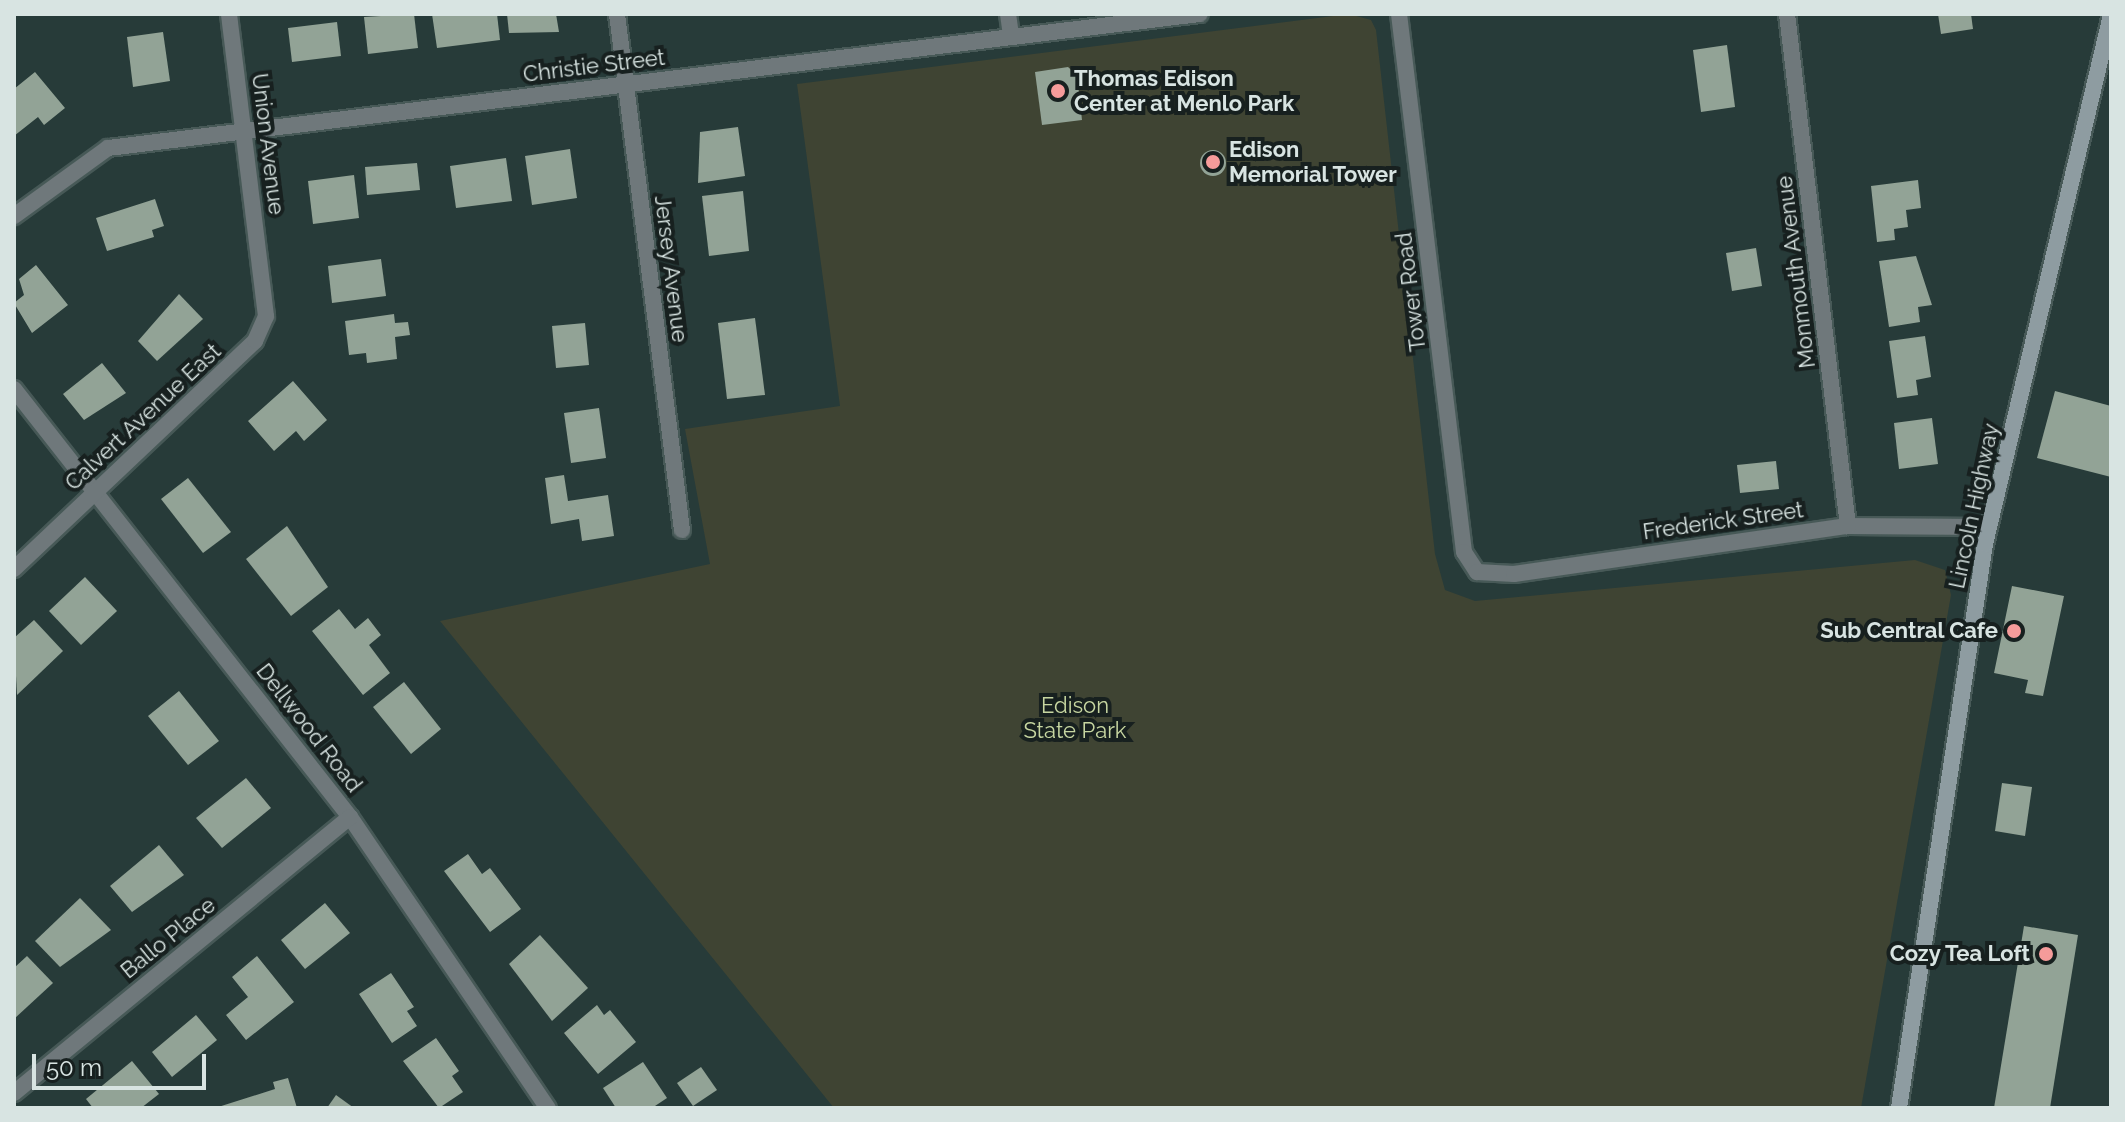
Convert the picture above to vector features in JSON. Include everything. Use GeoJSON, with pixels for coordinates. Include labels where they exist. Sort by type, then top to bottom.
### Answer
{"type":"FeatureCollection","features":[{"type":"Feature","properties":{"kind":"main road","name":"Lincoln Highway"},"geometry":{"type":"LineString","coordinates":[[1899,1108],[1989,527],[2111,15]]}},
{"type":"Feature","properties":{"kind":"street","name":"Union Avenue"},"geometry":{"type":"LineString","coordinates":[[229,14],[263,279]]}},
{"type":"Feature","properties":{"kind":"street","name":"Jersey Avenue"},"geometry":{"type":"LineString","coordinates":[[617,14],[682,530]]}},
{"type":"Feature","properties":{"kind":"street"},"geometry":{"type":"LineString","coordinates":[[1008,14],[1011,36]]}},
{"type":"Feature","properties":{"kind":"street","name":"Christie Street"},"geometry":{"type":"LineString","coordinates":[[14,216],[108,148],[1200,14]]}},
{"type":"Feature","properties":{"kind":"street","name":"Tower Road"},"geometry":{"type":"LineString","coordinates":[[1399,14],[1469,563]]}},
{"type":"Feature","properties":{"kind":"street","name":"Monmouth Avenue"},"geometry":{"type":"LineString","coordinates":[[1787,14],[1848,526]]}},
{"type":"Feature","properties":{"kind":"street","name":"Calvert Avenue East"},"geometry":{"type":"LineString","coordinates":[[14,569],[255,341],[266,316],[263,279]]}},
{"type":"Feature","properties":{"kind":"street","name":"Dellwood Road"},"geometry":{"type":"LineString","coordinates":[[14,389],[98,490],[350,817],[548,1108]]}},
{"type":"Feature","properties":{"kind":"street","name":"Frederick Street"},"geometry":{"type":"LineString","coordinates":[[1469,563],[1487,574],[1514,574],[1848,526],[1989,527]]}},
{"type":"Feature","properties":{"kind":"street","name":"Ballo Place"},"geometry":{"type":"LineString","coordinates":[[14,1093],[350,817]]}},
{"type":"Feature","properties":{"kind":"green space","name":"Edison State Park"},"geometry":{"type":"Polygon","coordinates":[[[1349,14],[1371,20],[1376,30],[1435,554],[1445,590],[1475,601],[1915,560],[1945,570],[1951,595],[1861,1108],[834,1108],[440,621],[710,564],[685,429],[840,406],[797,84],[1349,14]]]}},
{"type":"Feature","properties":{"kind":"building"},"geometry":{"type":"Polygon","coordinates":[[[414,14],[418,48],[368,54],[364,17],[414,14]]]}},
{"type":"Feature","properties":{"kind":"building"},"geometry":{"type":"Polygon","coordinates":[[[432,14],[497,14],[500,40],[437,48],[432,14]]]}},
{"type":"Feature","properties":{"kind":"building"},"geometry":{"type":"Polygon","coordinates":[[[507,14],[556,14],[559,32],[509,33],[507,14]]]}},
{"type":"Feature","properties":{"kind":"building"},"geometry":{"type":"Polygon","coordinates":[[[1938,14],[1971,14],[1973,29],[1941,34],[1938,14]]]}},
{"type":"Feature","properties":{"kind":"building"},"geometry":{"type":"Polygon","coordinates":[[[337,22],[341,56],[292,62],[288,28],[337,22]]]}},
{"type":"Feature","properties":{"kind":"building"},"geometry":{"type":"Polygon","coordinates":[[[163,32],[170,81],[133,87],[127,37],[163,32]]]}},
{"type":"Feature","properties":{"kind":"building"},"geometry":{"type":"Polygon","coordinates":[[[1727,45],[1735,107],[1701,112],[1693,50],[1727,45]]]}},
{"type":"Feature","properties":{"kind":"building","name":"Thomas Edison Center at Menlo Park"},"geometry":{"type":"Polygon","coordinates":[[[1068,67],[1077,75],[1082,120],[1042,125],[1035,72],[1068,67]]]}},
{"type":"Feature","properties":{"kind":"building"},"geometry":{"type":"Polygon","coordinates":[[[35,72],[65,108],[44,125],[38,117],[14,136],[14,89],[35,72]]]}},
{"type":"Feature","properties":{"kind":"building"},"geometry":{"type":"Polygon","coordinates":[[[738,127],[745,176],[698,183],[700,132],[738,127]]]}},
{"type":"Feature","properties":{"kind":"building"},"geometry":{"type":"Polygon","coordinates":[[[570,149],[577,198],[532,205],[525,156],[570,149]]]}},
{"type":"Feature","properties":{"kind":"building","name":"Edison Memorial Tower"},"geometry":{"type":"Polygon","coordinates":[[[1213,150],[1222,154],[1226,163],[1222,172],[1213,176],[1204,172],[1200,163],[1204,154],[1213,150]]]}},
{"type":"Feature","properties":{"kind":"building"},"geometry":{"type":"Polygon","coordinates":[[[506,158],[512,201],[456,208],[450,166],[506,158]]]}},
{"type":"Feature","properties":{"kind":"building"},"geometry":{"type":"Polygon","coordinates":[[[417,163],[420,190],[367,195],[365,167],[417,163]]]}},
{"type":"Feature","properties":{"kind":"building"},"geometry":{"type":"Polygon","coordinates":[[[354,175],[359,218],[313,224],[308,181],[354,175]]]}},
{"type":"Feature","properties":{"kind":"building"},"geometry":{"type":"Polygon","coordinates":[[[1918,180],[1921,208],[1906,210],[1908,227],[1894,229],[1895,240],[1877,242],[1871,186],[1918,180]]]}},
{"type":"Feature","properties":{"kind":"building"},"geometry":{"type":"Polygon","coordinates":[[[743,191],[749,251],[709,256],[702,196],[743,191]]]}},
{"type":"Feature","properties":{"kind":"building"},"geometry":{"type":"Polygon","coordinates":[[[155,199],[164,226],[152,230],[154,237],[107,251],[96,218],[155,199]]]}},
{"type":"Feature","properties":{"kind":"building"},"geometry":{"type":"Polygon","coordinates":[[[1756,248],[1762,286],[1732,291],[1726,253],[1756,248]]]}},
{"type":"Feature","properties":{"kind":"building"},"geometry":{"type":"Polygon","coordinates":[[[1916,256],[1932,305],[1918,307],[1920,322],[1889,327],[1879,261],[1916,256]]]}},
{"type":"Feature","properties":{"kind":"building"},"geometry":{"type":"Polygon","coordinates":[[[381,259],[386,296],[332,303],[328,266],[381,259]]]}},
{"type":"Feature","properties":{"kind":"building"},"geometry":{"type":"Polygon","coordinates":[[[36,265],[68,305],[32,333],[14,303],[24,295],[19,279],[36,265]]]}},
{"type":"Feature","properties":{"kind":"building"},"geometry":{"type":"Polygon","coordinates":[[[179,294],[203,319],[157,361],[138,341],[179,294]]]}},
{"type":"Feature","properties":{"kind":"building"},"geometry":{"type":"Polygon","coordinates":[[[394,314],[395,323],[408,322],[410,335],[395,337],[397,359],[367,363],[366,353],[349,355],[345,321],[394,314]]]}},
{"type":"Feature","properties":{"kind":"building"},"geometry":{"type":"Polygon","coordinates":[[[755,318],[765,395],[727,399],[718,323],[755,318]]]}},
{"type":"Feature","properties":{"kind":"building"},"geometry":{"type":"Polygon","coordinates":[[[585,323],[589,365],[556,368],[552,326],[585,323]]]}},
{"type":"Feature","properties":{"kind":"building"},"geometry":{"type":"Polygon","coordinates":[[[1925,336],[1931,377],[1916,380],[1918,395],[1897,398],[1889,341],[1925,336]]]}},
{"type":"Feature","properties":{"kind":"building"},"geometry":{"type":"Polygon","coordinates":[[[102,363],[126,393],[84,420],[63,394],[102,363]]]}},
{"type":"Feature","properties":{"kind":"building"},"geometry":{"type":"Polygon","coordinates":[[[293,381],[327,420],[304,441],[296,431],[274,451],[248,421],[293,381]]]}},
{"type":"Feature","properties":{"kind":"building"},"geometry":{"type":"Polygon","coordinates":[[[2055,391],[2111,406],[2111,477],[2037,458],[2055,391]]]}},
{"type":"Feature","properties":{"kind":"building"},"geometry":{"type":"Polygon","coordinates":[[[599,408],[606,458],[571,463],[564,413],[599,408]]]}},
{"type":"Feature","properties":{"kind":"building"},"geometry":{"type":"Polygon","coordinates":[[[1932,418],[1938,464],[1899,469],[1894,423],[1932,418]]]}},
{"type":"Feature","properties":{"kind":"building"},"geometry":{"type":"Polygon","coordinates":[[[1776,461],[1779,489],[1740,493],[1737,465],[1776,461]]]}},
{"type":"Feature","properties":{"kind":"building"},"geometry":{"type":"Polygon","coordinates":[[[564,475],[568,501],[608,495],[614,536],[582,541],[579,519],[551,524],[545,478],[564,475]]]}},
{"type":"Feature","properties":{"kind":"building"},"geometry":{"type":"Polygon","coordinates":[[[188,478],[231,532],[203,553],[161,499],[188,478]]]}},
{"type":"Feature","properties":{"kind":"building"},"geometry":{"type":"Polygon","coordinates":[[[287,526],[328,587],[291,616],[246,559],[287,526]]]}},
{"type":"Feature","properties":{"kind":"building"},"geometry":{"type":"Polygon","coordinates":[[[85,577],[117,611],[81,645],[49,611],[85,577]]]}},
{"type":"Feature","properties":{"kind":"building"},"geometry":{"type":"Polygon","coordinates":[[[2012,586],[2064,596],[2043,696],[2025,693],[2028,680],[1994,673],[2012,586]]]}},
{"type":"Feature","properties":{"kind":"building"},"geometry":{"type":"Polygon","coordinates":[[[339,609],[355,629],[368,618],[381,635],[369,645],[390,673],[363,695],[312,631],[339,609]]]}},
{"type":"Feature","properties":{"kind":"building"},"geometry":{"type":"Polygon","coordinates":[[[34,620],[63,651],[17,695],[14,638],[34,620]]]}},
{"type":"Feature","properties":{"kind":"building"},"geometry":{"type":"Polygon","coordinates":[[[404,682],[441,729],[411,754],[373,707],[404,682]]]}},
{"type":"Feature","properties":{"kind":"building"},"geometry":{"type":"Polygon","coordinates":[[[179,691],[219,741],[188,765],[148,716],[179,691]]]}},
{"type":"Feature","properties":{"kind":"building"},"geometry":{"type":"Polygon","coordinates":[[[246,778],[271,808],[222,848],[196,818],[246,778]]]}},
{"type":"Feature","properties":{"kind":"building"},"geometry":{"type":"Polygon","coordinates":[[[2002,783],[2032,787],[2025,836],[1995,831],[2002,783]]]}},
{"type":"Feature","properties":{"kind":"building"},"geometry":{"type":"Polygon","coordinates":[[[159,845],[184,875],[132,912],[110,886],[159,845]]]}},
{"type":"Feature","properties":{"kind":"building"},"geometry":{"type":"Polygon","coordinates":[[[468,854],[482,874],[490,868],[521,909],[490,932],[444,871],[468,854]]]}},
{"type":"Feature","properties":{"kind":"building"},"geometry":{"type":"Polygon","coordinates":[[[80,898],[111,930],[60,967],[35,941],[80,898]]]}},
{"type":"Feature","properties":{"kind":"building"},"geometry":{"type":"Polygon","coordinates":[[[325,903],[350,933],[305,969],[281,940],[325,903]]]}},
{"type":"Feature","properties":{"kind":"building"},"geometry":{"type":"Polygon","coordinates":[[[2024,926],[2078,935],[2050,1108],[1994,1108],[2024,926]]]}},
{"type":"Feature","properties":{"kind":"building"},"geometry":{"type":"Polygon","coordinates":[[[540,935],[588,988],[552,1021],[509,964],[540,935]]]}},
{"type":"Feature","properties":{"kind":"building"},"geometry":{"type":"Polygon","coordinates":[[[27,956],[53,983],[14,1019],[14,968],[27,956]]]}},
{"type":"Feature","properties":{"kind":"building"},"geometry":{"type":"Polygon","coordinates":[[[257,956],[294,1002],[246,1040],[226,1015],[248,997],[232,977],[257,956]]]}},
{"type":"Feature","properties":{"kind":"building"},"geometry":{"type":"Polygon","coordinates":[[[391,973],[414,1007],[407,1011],[417,1026],[392,1043],[359,994],[391,973]]]}},
{"type":"Feature","properties":{"kind":"building"},"geometry":{"type":"Polygon","coordinates":[[[597,1005],[604,1015],[610,1010],[636,1042],[598,1074],[564,1033],[597,1005]]]}},
{"type":"Feature","properties":{"kind":"building"},"geometry":{"type":"Polygon","coordinates":[[[196,1015],[217,1040],[172,1077],[152,1052],[196,1015]]]}},
{"type":"Feature","properties":{"kind":"building"},"geometry":{"type":"Polygon","coordinates":[[[436,1038],[459,1071],[452,1076],[463,1092],[439,1108],[403,1061],[436,1038]]]}},
{"type":"Feature","properties":{"kind":"building"},"geometry":{"type":"Polygon","coordinates":[[[132,1061],[159,1094],[141,1108],[93,1108],[86,1099],[132,1061]]]}},
{"type":"Feature","properties":{"kind":"building"},"geometry":{"type":"Polygon","coordinates":[[[643,1062],[667,1098],[652,1108],[616,1108],[603,1088],[643,1062]]]}},
{"type":"Feature","properties":{"kind":"building"},"geometry":{"type":"Polygon","coordinates":[[[701,1067],[717,1090],[693,1106],[677,1083],[701,1067]]]}},
{"type":"Feature","properties":{"kind":"building"},"geometry":{"type":"Polygon","coordinates":[[[288,1078],[297,1108],[215,1108],[275,1089],[273,1082],[288,1078]]]}},
{"type":"Feature","properties":{"kind":"building"},"geometry":{"type":"Polygon","coordinates":[[[336,1095],[354,1108],[327,1108],[336,1095]]]}},
{"type":"Feature","properties":{"kind":"place","name":"Thomas Edison Center at Menlo Park"},"geometry":{"type":"Point","coordinates":[1058,91]}},
{"type":"Feature","properties":{"kind":"place","name":"Edison Memorial Tower"},"geometry":{"type":"Point","coordinates":[1213,162]}},
{"type":"Feature","properties":{"kind":"place","name":"Sub Central Cafe"},"geometry":{"type":"Point","coordinates":[2014,631]}},
{"type":"Feature","properties":{"kind":"place","name":"Cozy Tea Loft"},"geometry":{"type":"Point","coordinates":[2046,954]}}]}
